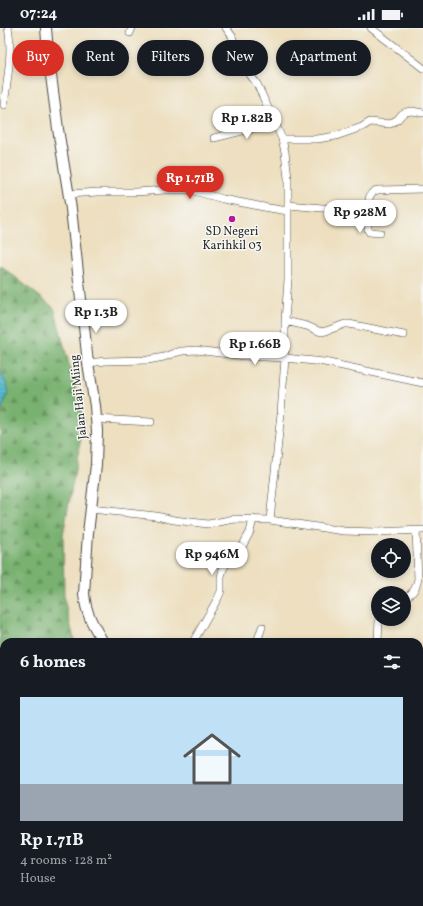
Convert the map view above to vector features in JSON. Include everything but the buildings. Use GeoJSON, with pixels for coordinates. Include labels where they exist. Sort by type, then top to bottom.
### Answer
{"type":"FeatureCollection","features":[{"type":"Feature","properties":{"kind":"main road","name":"Jalan Haji Miing"},"geometry":{"type":"LineString","coordinates":[[46,28],[58,129],[71,215],[88,363],[95,406],[97,438],[96,465],[84,598],[89,618],[101,638]]}},
{"type":"Feature","properties":{"kind":"street"},"geometry":{"type":"LineString","coordinates":[[4,105],[10,50],[8,28]]}},
{"type":"Feature","properties":{"kind":"street"},"geometry":{"type":"LineString","coordinates":[[226,28],[232,36],[239,58],[257,84],[276,123],[285,152],[288,178],[288,280],[285,321],[285,358],[282,413],[270,520]]}},
{"type":"Feature","properties":{"kind":"street"},"geometry":{"type":"LineString","coordinates":[[371,28],[423,68]]}},
{"type":"Feature","properties":{"kind":"street"},"geometry":{"type":"LineString","coordinates":[[282,139],[317,139],[336,136],[362,127],[370,122],[390,124],[406,112],[412,111],[423,113]]}},
{"type":"Feature","properties":{"kind":"street"},"geometry":{"type":"LineString","coordinates":[[214,138],[276,123]]}},
{"type":"Feature","properties":{"kind":"street"},"geometry":{"type":"LineString","coordinates":[[380,233],[369,232],[368,230],[370,194],[373,191],[378,190],[423,189]]}},
{"type":"Feature","properties":{"kind":"street"},"geometry":{"type":"LineString","coordinates":[[68,194],[190,190],[223,199],[269,208],[368,212]]}},
{"type":"Feature","properties":{"kind":"street"},"geometry":{"type":"LineString","coordinates":[[285,321],[307,326],[321,332],[344,324],[349,324],[404,335]]}},
{"type":"Feature","properties":{"kind":"street"},"geometry":{"type":"LineString","coordinates":[[88,363],[148,360],[182,351],[196,350],[244,356],[324,362],[423,382]]}},
{"type":"Feature","properties":{"kind":"street"},"geometry":{"type":"LineString","coordinates":[[96,419],[151,422]]}},
{"type":"Feature","properties":{"kind":"street"},"geometry":{"type":"LineString","coordinates":[[91,509],[156,516],[174,520],[208,524],[234,519],[253,519],[270,520],[344,531],[376,532],[420,530],[418,579],[417,586],[411,594]]}},
{"type":"Feature","properties":{"kind":"street"},"geometry":{"type":"LineString","coordinates":[[195,638],[221,591],[221,577],[223,569],[230,558],[243,545],[250,532],[253,519]]}},
{"type":"Feature","properties":{"kind":"street"},"geometry":{"type":"LineString","coordinates":[[378,638],[379,626]]}},
{"type":"Feature","properties":{"kind":"street"},"geometry":{"type":"LineString","coordinates":[[258,638],[262,627]]}},
{"type":"Feature","properties":{"kind":"green space"},"geometry":{"type":"Polygon","coordinates":[[[0,265],[54,308],[84,421],[63,535],[64,599],[74,638],[0,638],[0,415],[9,390],[0,370],[0,265]]]}},
{"type":"Feature","properties":{"kind":"water"},"geometry":{"type":"Polygon","coordinates":[[[0,370],[9,390],[0,415],[0,370]]]}},
{"type":"Feature","properties":{"kind":"place","name":"SD Negeri Karihkil 03"},"geometry":{"type":"Point","coordinates":[232,219]}}]}
